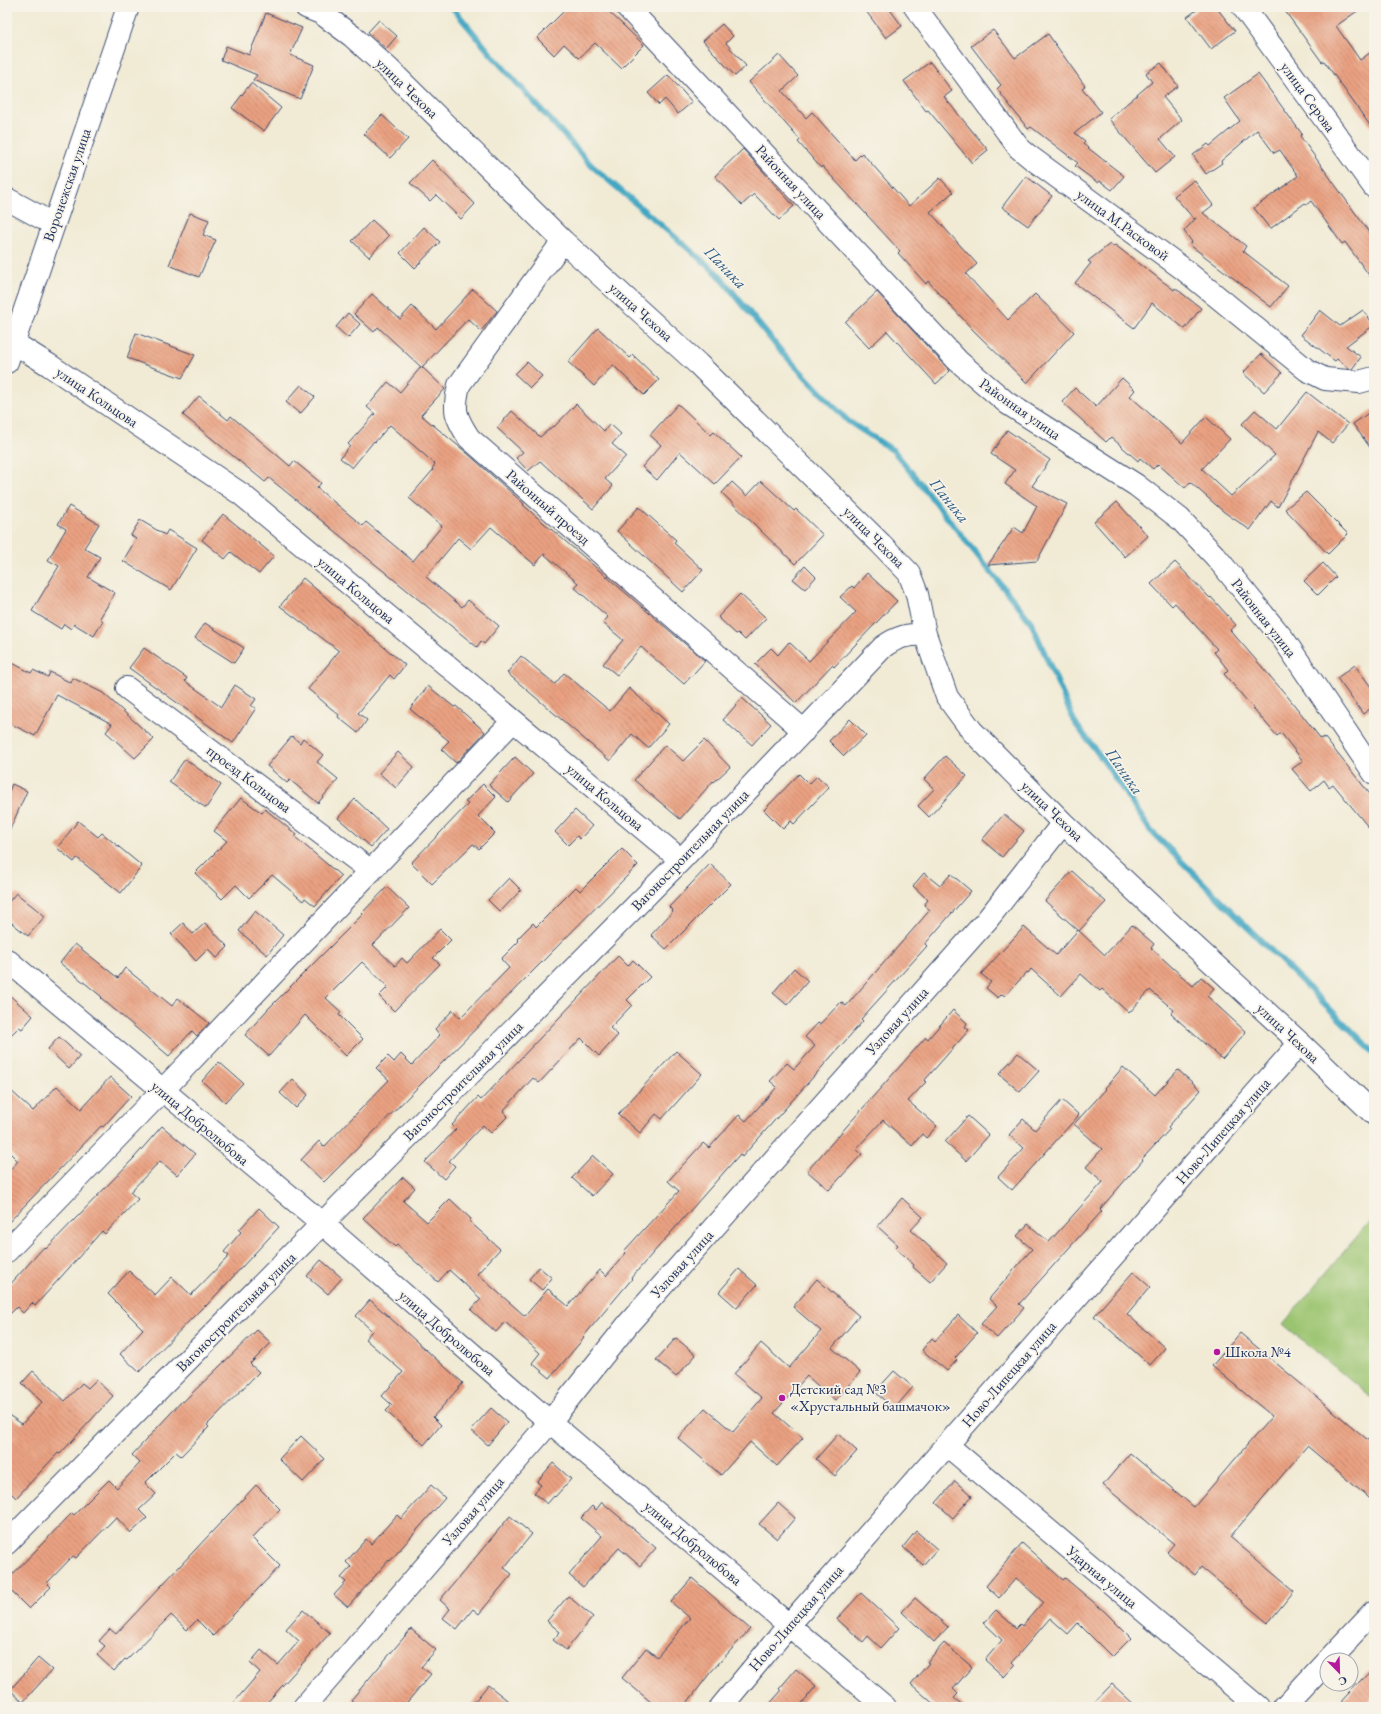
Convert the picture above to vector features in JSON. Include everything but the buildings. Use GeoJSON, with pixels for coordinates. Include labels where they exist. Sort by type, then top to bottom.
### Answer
{"type":"FeatureCollection","features":[{"type":"Feature","properties":{"kind":"street","name":"Воронежская улица"},"geometry":{"type":"LineString","coordinates":[[10,353],[128,7]]}},
{"type":"Feature","properties":{"kind":"street","name":"улица Чехова"},"geometry":{"type":"LineString","coordinates":[[306,7],[321,14],[352,36],[390,70],[563,241],[698,364],[909,573],[917,594],[925,634],[947,698],[972,732],[1063,823],[1192,945],[1300,1043],[1374,1114]]}},
{"type":"Feature","properties":{"kind":"street","name":"Районная улица"},"geometry":{"type":"LineString","coordinates":[[627,7],[958,361],[1007,403],[1136,485],[1180,519],[1216,556],[1284,640],[1374,773]]}},
{"type":"Feature","properties":{"kind":"street","name":"улица М.Расковой"},"geometry":{"type":"LineString","coordinates":[[915,7],[1019,148],[1030,157],[1182,268],[1307,370],[1325,379],[1359,382],[1374,378]]}},
{"type":"Feature","properties":{"kind":"street","name":"улица Серова"},"geometry":{"type":"LineString","coordinates":[[1243,7],[1374,187]]}},
{"type":"Feature","properties":{"kind":"street"},"geometry":{"type":"LineString","coordinates":[[7,199],[53,224]]}},
{"type":"Feature","properties":{"kind":"street","name":"Районный проезд"},"geometry":{"type":"LineString","coordinates":[[563,241],[459,385],[455,402],[457,418],[469,438],[804,730]]}},
{"type":"Feature","properties":{"kind":"street","name":"улица Кольцова"},"geometry":{"type":"LineString","coordinates":[[10,353],[49,365],[241,494],[681,860]]}},
{"type":"Feature","properties":{"kind":"street","name":"Вагоностроительная улица"},"geometry":{"type":"LineString","coordinates":[[7,1543],[681,860],[883,647],[894,639],[906,635],[925,634]]}},
{"type":"Feature","properties":{"kind":"street","name":"проезд Кольцова"},"geometry":{"type":"LineString","coordinates":[[127,688],[371,871]]}},
{"type":"Feature","properties":{"kind":"street"},"geometry":{"type":"LineString","coordinates":[[7,1251],[162,1091],[513,721]]}},
{"type":"Feature","properties":{"kind":"street","name":"Узловая улица"},"geometry":{"type":"LineString","coordinates":[[304,1707],[550,1422],[629,1323],[987,920],[1063,823]]}},
{"type":"Feature","properties":{"kind":"street","name":"улица Добролюбова"},"geometry":{"type":"LineString","coordinates":[[7,960],[323,1224],[550,1422],[885,1707]]}},
{"type":"Feature","properties":{"kind":"street","name":"Ново-Липецкая улица"},"geometry":{"type":"LineString","coordinates":[[721,1707],[789,1625],[1300,1043]]}},
{"type":"Feature","properties":{"kind":"street","name":"Ударная улица"},"geometry":{"type":"LineString","coordinates":[[947,1445],[1258,1707]]}},
{"type":"Feature","properties":{"kind":"street"},"geometry":{"type":"LineString","coordinates":[[1336,1652],[1374,1611]]}},
{"type":"Feature","properties":{"kind":"street"},"geometry":{"type":"LineString","coordinates":[[1284,1707],[1319,1670]]}},
{"type":"Feature","properties":{"kind":"green space"},"geometry":{"type":"Polygon","coordinates":[[[1374,1216],[1374,1400],[1283,1324],[1374,1216]]]}},
{"type":"Feature","properties":{"kind":"waterway","name":"Паника"},"geometry":{"type":"LineString","coordinates":[[452,7],[491,54],[592,166],[718,274],[780,350],[848,421],[894,451],[1031,622],[1075,723],[1104,761],[1150,830],[1374,1053]]}},
{"type":"Feature","properties":{"kind":"place","name":"Школа №4"},"geometry":{"type":"Point","coordinates":[1217,1352]}},
{"type":"Feature","properties":{"kind":"place","name":"Детский сад №3 «Хрустальный башмачок»"},"geometry":{"type":"Point","coordinates":[782,1398]}}]}
